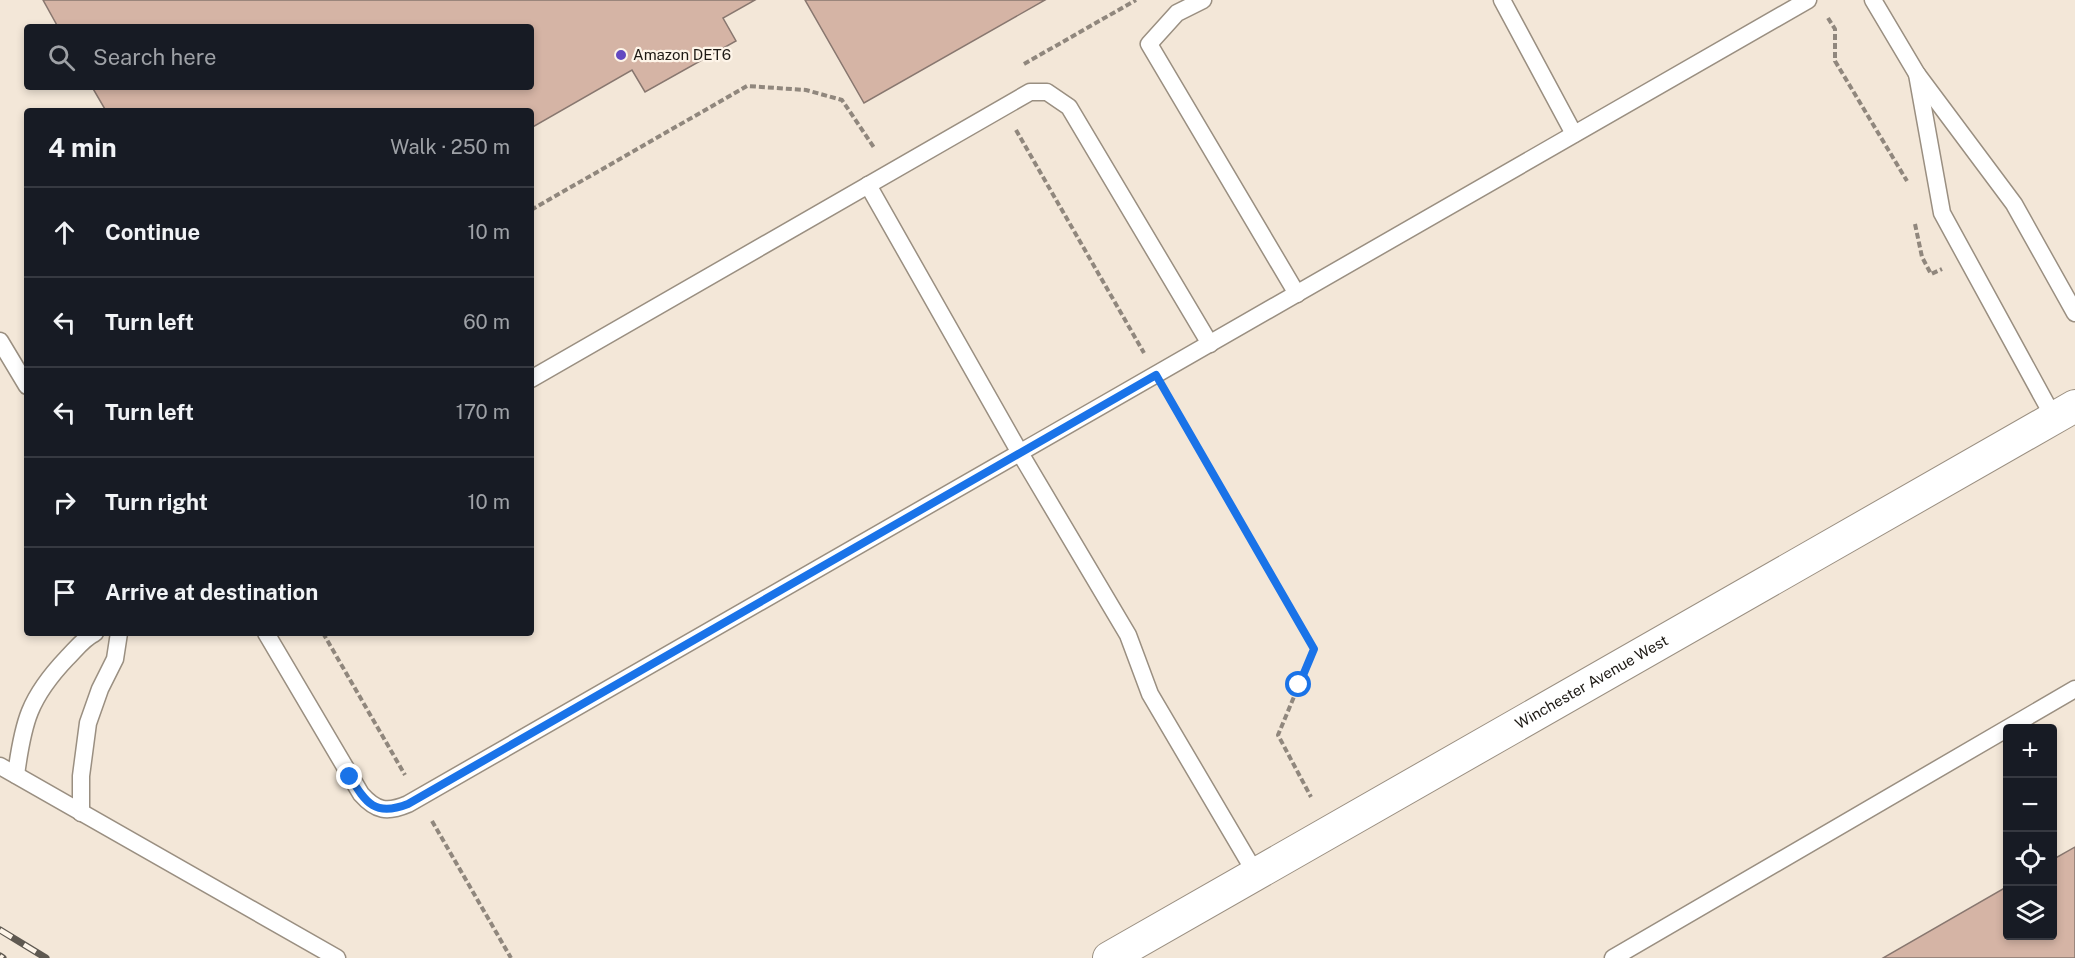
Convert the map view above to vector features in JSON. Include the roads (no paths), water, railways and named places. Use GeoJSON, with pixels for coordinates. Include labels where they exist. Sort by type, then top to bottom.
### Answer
{"type":"FeatureCollection","features":[{"type":"Feature","properties":{"kind":"street","name":"Winchester Avenue West"},"geometry":{"type":"LineString","coordinates":[[1109,958],[2064,412]]}},
{"type":"Feature","properties":{"kind":"lane"},"geometry":{"type":"LineString","coordinates":[[1203,0],[1177,13],[1149,44],[1297,294]]}},
{"type":"Feature","properties":{"kind":"lane"},"geometry":{"type":"LineString","coordinates":[[1502,0],[1574,134]]}},
{"type":"Feature","properties":{"kind":"lane"},"geometry":{"type":"LineString","coordinates":[[268,636],[360,794],[371,805],[382,810],[394,810],[474,767],[1808,0]]}},
{"type":"Feature","properties":{"kind":"lane"},"geometry":{"type":"LineString","coordinates":[[1874,0],[1917,74],[2014,204],[2075,313]]}},
{"type":"Feature","properties":{"kind":"lane"},"geometry":{"type":"LineString","coordinates":[[1917,74],[1937,196],[1942,213],[1965,257],[2064,412]]}},
{"type":"Feature","properties":{"kind":"lane"},"geometry":{"type":"LineString","coordinates":[[534,377],[1030,92],[1047,93],[1069,107],[1210,344]]}},
{"type":"Feature","properties":{"kind":"lane"},"geometry":{"type":"LineString","coordinates":[[868,185],[1020,453],[1128,635],[1150,694],[1256,873]]}},
{"type":"Feature","properties":{"kind":"lane"},"geometry":{"type":"LineString","coordinates":[[0,341],[24,381]]}},
{"type":"Feature","properties":{"kind":"lane"},"geometry":{"type":"LineString","coordinates":[[16,775],[21,734],[35,696],[88,636]]}},
{"type":"Feature","properties":{"kind":"lane"},"geometry":{"type":"LineString","coordinates":[[81,813],[81,777],[88,723],[100,689],[115,659],[119,636]]}},
{"type":"Feature","properties":{"kind":"lane"},"geometry":{"type":"LineString","coordinates":[[1613,958],[2075,689]]}},
{"type":"Feature","properties":{"kind":"lane"},"geometry":{"type":"LineString","coordinates":[[0,766],[337,958]]}},
{"type":"Feature","properties":{"kind":"railway"},"geometry":{"type":"LineString","coordinates":[[0,930],[46,958]]}},
{"type":"Feature","properties":{"kind":"place","name":"Amazon DET6"},"geometry":{"type":"Point","coordinates":[621,55]}}]}
